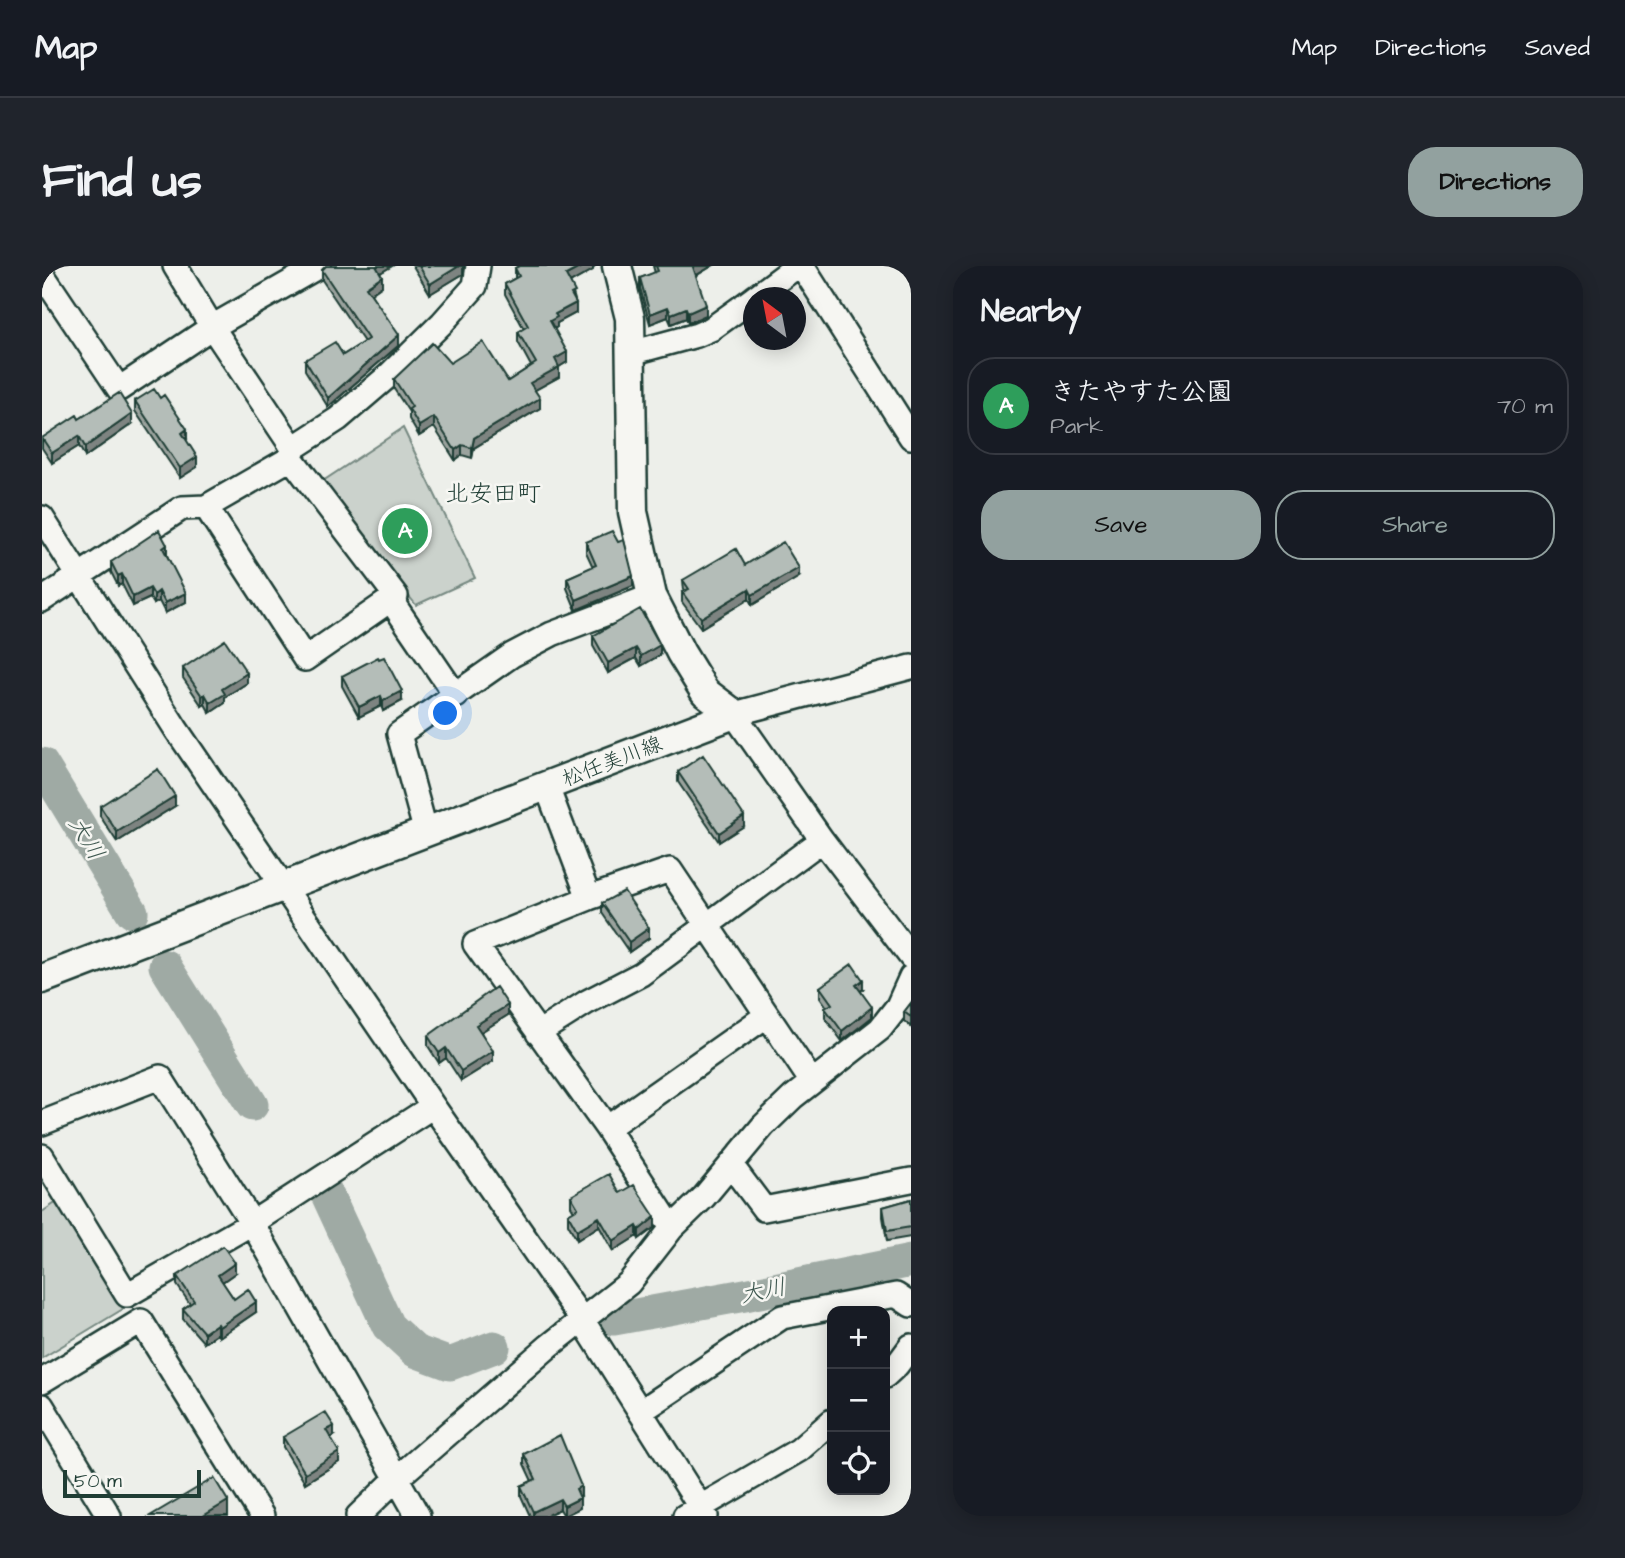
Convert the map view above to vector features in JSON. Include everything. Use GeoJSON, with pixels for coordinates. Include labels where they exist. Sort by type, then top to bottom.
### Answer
{"type":"FeatureCollection","features":[{"type":"Feature","properties":{"kind":"main road"},"geometry":{"type":"LineString","coordinates":[[617,266],[631,318],[633,512],[652,596],[705,692],[734,714]]}},
{"type":"Feature","properties":{"kind":"main road","name":"松任美川線"},"geometry":{"type":"LineString","coordinates":[[42,979],[734,714]]}},
{"type":"Feature","properties":{"kind":"street"},"geometry":{"type":"LineString","coordinates":[[175,266],[292,453],[396,596],[305,659],[206,507]]}},
{"type":"Feature","properties":{"kind":"street"},"geometry":{"type":"LineString","coordinates":[[42,274],[119,389],[293,272],[319,266]]}},
{"type":"Feature","properties":{"kind":"street"},"geometry":{"type":"LineString","coordinates":[[769,287],[799,266],[911,437]]}},
{"type":"Feature","properties":{"kind":"street"},"geometry":{"type":"LineString","coordinates":[[42,600],[182,508],[206,507],[292,453],[338,419],[442,323],[475,286],[476,267]]}},
{"type":"Feature","properties":{"kind":"street"},"geometry":{"type":"LineString","coordinates":[[631,353],[697,335],[711,329],[743,306]]}},
{"type":"Feature","properties":{"kind":"street"},"geometry":{"type":"LineString","coordinates":[[42,518],[176,729],[433,1107],[581,1318],[640,1412],[697,1513],[799,1450],[827,1425]]}},
{"type":"Feature","properties":{"kind":"street"},"geometry":{"type":"LineString","coordinates":[[426,833],[399,734],[512,656],[552,634],[652,596]]}},
{"type":"Feature","properties":{"kind":"street"},"geometry":{"type":"LineString","coordinates":[[390,600],[456,696]]}},
{"type":"Feature","properties":{"kind":"street"},"geometry":{"type":"LineString","coordinates":[[911,667],[734,714],[822,840],[911,957]]}},
{"type":"Feature","properties":{"kind":"street"},"geometry":{"type":"LineString","coordinates":[[547,787],[589,898]]}},
{"type":"Feature","properties":{"kind":"street"},"geometry":{"type":"LineString","coordinates":[[538,1033],[587,1002],[641,974],[822,840]]}},
{"type":"Feature","properties":{"kind":"street"},"geometry":{"type":"LineString","coordinates":[[672,1228],[607,1128],[475,944],[589,898],[670,870],[812,1082]]}},
{"type":"Feature","properties":{"kind":"street"},"geometry":{"type":"LineString","coordinates":[[358,1516],[396,1479],[581,1318],[629,1283],[672,1228],[704,1197],[763,1126],[812,1082],[880,1029],[898,1006],[911,977]]}},
{"type":"Feature","properties":{"kind":"street"},"geometry":{"type":"LineString","coordinates":[[607,1128],[766,1016]]}},
{"type":"Feature","properties":{"kind":"street"},"geometry":{"type":"LineString","coordinates":[[42,1123],[160,1077],[252,1223],[418,1516]]}},
{"type":"Feature","properties":{"kind":"street"},"geometry":{"type":"LineString","coordinates":[[42,1156],[127,1296],[252,1223],[433,1107]]}},
{"type":"Feature","properties":{"kind":"street"},"geometry":{"type":"LineString","coordinates":[[731,1165],[764,1209],[911,1180]]}},
{"type":"Feature","properties":{"kind":"street"},"geometry":{"type":"LineString","coordinates":[[640,1412],[782,1317],[896,1295],[911,1305]]}},
{"type":"Feature","properties":{"kind":"street"},"geometry":{"type":"LineString","coordinates":[[42,1381],[141,1321],[262,1516]]}},
{"type":"Feature","properties":{"kind":"street"},"geometry":{"type":"LineString","coordinates":[[890,1371],[911,1346]]}},
{"type":"Feature","properties":{"kind":"street"},"geometry":{"type":"LineString","coordinates":[[42,1406],[109,1516]]}},
{"type":"Feature","properties":{"kind":"shaded area"},"geometry":{"type":"Polygon","coordinates":[[[403,428],[475,578],[416,605],[320,483],[403,428]]]}},
{"type":"Feature","properties":{"kind":"shaded area"},"geometry":{"type":"Polygon","coordinates":[[[57,1202],[123,1309],[42,1358],[42,1212],[57,1202]]]}},
{"type":"Feature","properties":{"kind":"building"},"geometry":{"type":"Polygon","coordinates":[[[326,266],[376,266],[382,276],[366,287],[399,335],[328,398],[305,360],[335,342],[343,355],[368,339],[322,270],[326,266]]]}},
{"type":"Feature","properties":{"kind":"building"},"geometry":{"type":"Polygon","coordinates":[[[419,266],[459,266],[430,284],[419,266]]]}},
{"type":"Feature","properties":{"kind":"building"},"geometry":{"type":"Polygon","coordinates":[[[583,266],[566,275],[575,292],[571,294],[576,303],[555,314],[557,317],[550,321],[567,352],[555,359],[559,367],[530,383],[540,398],[474,438],[472,448],[462,445],[455,450],[434,417],[419,426],[409,409],[412,407],[394,379],[432,343],[450,363],[483,342],[508,381],[536,363],[518,332],[528,326],[505,284],[519,276],[515,268],[583,266]]]}},
{"type":"Feature","properties":{"kind":"building"},"geometry":{"type":"Polygon","coordinates":[[[656,266],[695,266],[693,267],[706,305],[688,313],[686,308],[671,314],[668,307],[650,314],[640,278],[658,271],[656,266]]]}},
{"type":"Feature","properties":{"kind":"building"},"geometry":{"type":"Polygon","coordinates":[[[154,389],[160,398],[164,395],[187,429],[182,433],[197,457],[180,468],[135,401],[154,389]]]}},
{"type":"Feature","properties":{"kind":"building"},"geometry":{"type":"Polygon","coordinates":[[[119,393],[132,414],[85,447],[79,436],[52,453],[42,438],[77,415],[79,419],[119,393]]]}},
{"type":"Feature","properties":{"kind":"building"},"geometry":{"type":"Polygon","coordinates":[[[159,530],[167,545],[163,548],[186,593],[165,603],[159,591],[154,595],[150,588],[133,597],[122,574],[118,576],[111,562],[159,530]]]}},
{"type":"Feature","properties":{"kind":"building"},"geometry":{"type":"Polygon","coordinates":[[[612,531],[618,542],[624,540],[633,576],[576,600],[567,578],[596,565],[586,542],[612,531]]]}},
{"type":"Feature","properties":{"kind":"building"},"geometry":{"type":"Polygon","coordinates":[[[783,542],[799,568],[752,595],[749,589],[701,618],[682,592],[689,589],[683,580],[736,549],[745,565],[783,542]]]}},
{"type":"Feature","properties":{"kind":"building"},"geometry":{"type":"Polygon","coordinates":[[[640,609],[660,645],[641,656],[636,648],[608,663],[593,636],[640,609]]]}},
{"type":"Feature","properties":{"kind":"building"},"geometry":{"type":"Polygon","coordinates":[[[225,640],[247,673],[222,689],[225,694],[210,703],[183,668],[225,640]]]}},
{"type":"Feature","properties":{"kind":"building"},"geometry":{"type":"Polygon","coordinates":[[[378,657],[384,657],[402,691],[383,701],[381,696],[359,707],[342,676],[378,657]]]}},
{"type":"Feature","properties":{"kind":"building"},"geometry":{"type":"Polygon","coordinates":[[[703,755],[744,816],[719,833],[678,772],[703,755]]]}},
{"type":"Feature","properties":{"kind":"building"},"geometry":{"type":"Polygon","coordinates":[[[158,769],[175,796],[117,832],[100,806],[158,769]]]}},
{"type":"Feature","properties":{"kind":"building"},"geometry":{"type":"Polygon","coordinates":[[[624,891],[649,928],[629,942],[602,903],[624,891]]]}},
{"type":"Feature","properties":{"kind":"building"},"geometry":{"type":"Polygon","coordinates":[[[852,964],[863,980],[856,985],[872,1007],[842,1031],[825,1008],[832,1004],[820,987],[852,964]]]}},
{"type":"Feature","properties":{"kind":"building"},"geometry":{"type":"Polygon","coordinates":[[[496,987],[508,1005],[476,1025],[493,1051],[461,1071],[446,1048],[439,1053],[428,1036],[496,987]]]}},
{"type":"Feature","properties":{"kind":"building"},"geometry":{"type":"Polygon","coordinates":[[[911,1003],[911,1017],[904,1012],[911,1003]]]}},
{"type":"Feature","properties":{"kind":"building"},"geometry":{"type":"Polygon","coordinates":[[[609,1174],[620,1193],[634,1185],[655,1217],[639,1230],[637,1226],[613,1241],[599,1217],[577,1230],[568,1214],[578,1208],[571,1196],[609,1174]]]}},
{"type":"Feature","properties":{"kind":"building"},"geometry":{"type":"Polygon","coordinates":[[[911,1199],[911,1227],[887,1231],[883,1207],[911,1199]]]}},
{"type":"Feature","properties":{"kind":"building"},"geometry":{"type":"Polygon","coordinates":[[[223,1246],[235,1263],[218,1275],[234,1299],[248,1289],[256,1302],[219,1327],[217,1324],[204,1333],[183,1309],[194,1301],[177,1276],[223,1246]]]}},
{"type":"Feature","properties":{"kind":"building"},"geometry":{"type":"Polygon","coordinates":[[[325,1412],[334,1426],[326,1430],[339,1452],[305,1473],[283,1437],[325,1412]]]}},
{"type":"Feature","properties":{"kind":"building"},"geometry":{"type":"Polygon","coordinates":[[[560,1435],[581,1486],[576,1489],[580,1498],[564,1506],[560,1499],[533,1512],[521,1486],[536,1479],[524,1454],[560,1435]]]}},
{"type":"Feature","properties":{"kind":"building"},"geometry":{"type":"Polygon","coordinates":[[[214,1478],[228,1501],[203,1516],[150,1516],[214,1478]]]}},
{"type":"Feature","properties":{"kind":"waterway","name":"大川"},"geometry":{"type":"LineString","coordinates":[[42,764],[132,912]]}},
{"type":"Feature","properties":{"kind":"waterway","name":"大川"},"geometry":{"type":"LineString","coordinates":[[165,966],[252,1105]]}},
{"type":"Feature","properties":{"kind":"waterway","name":"大川"},"geometry":{"type":"LineString","coordinates":[[325,1190],[388,1326],[415,1351],[450,1364],[494,1347]]}},
{"type":"Feature","properties":{"kind":"waterway","name":"大川"},"geometry":{"type":"LineString","coordinates":[[614,1319],[911,1261]]}},
{"type":"Feature","properties":{"kind":"place","name":"きたやすた公園"},"geometry":{"type":"Point","coordinates":[405,531]}},
{"type":"Feature","properties":{"kind":"district","name":"北安田町"},"geometry":{"type":"Point","coordinates":[493,493]}}]}
